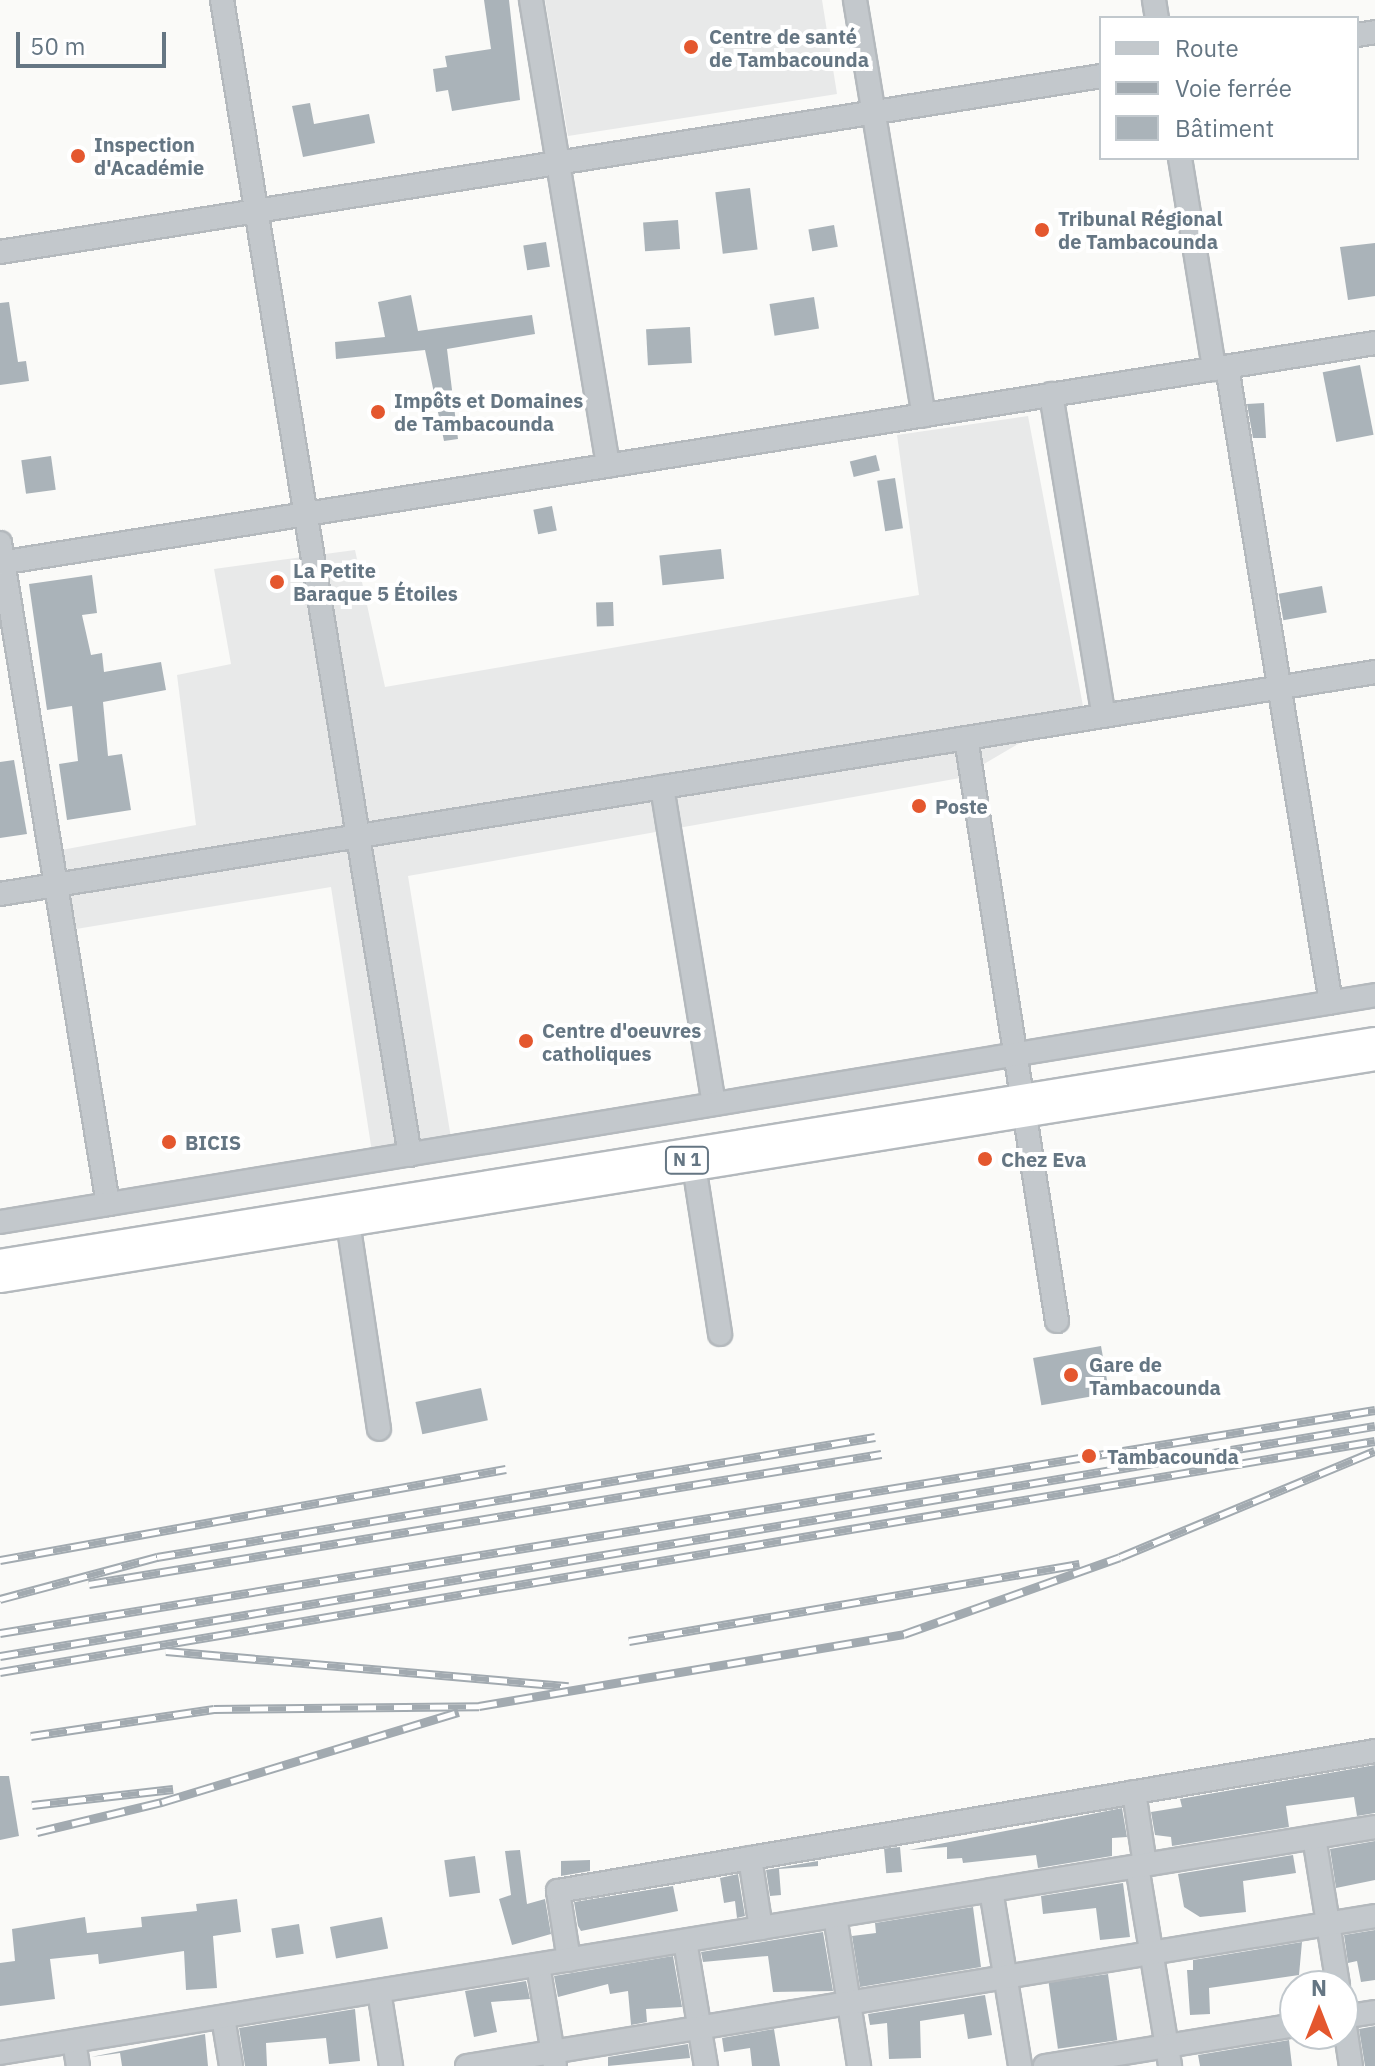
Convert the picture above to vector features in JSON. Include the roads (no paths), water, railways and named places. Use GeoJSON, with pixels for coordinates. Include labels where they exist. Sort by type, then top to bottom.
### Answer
{"type":"FeatureCollection","features":[{"type":"Feature","properties":{"kind":"highway","name":"N 1"},"geometry":{"type":"LineString","coordinates":[[0,1271],[1375,1049]]}},
{"type":"Feature","properties":{"kind":"street"},"geometry":{"type":"LineString","coordinates":[[222,0],[410,1155]]}},
{"type":"Feature","properties":{"kind":"street"},"geometry":{"type":"LineString","coordinates":[[531,0],[608,466]]}},
{"type":"Feature","properties":{"kind":"street"},"geometry":{"type":"LineString","coordinates":[[855,0],[924,415]]}},
{"type":"Feature","properties":{"kind":"street"},"geometry":{"type":"LineString","coordinates":[[0,252],[1099,76]]}},
{"type":"Feature","properties":{"kind":"street"},"geometry":{"type":"LineString","coordinates":[[1180,160],[1279,687],[1331,1003]]}},
{"type":"Feature","properties":{"kind":"street"},"geometry":{"type":"LineString","coordinates":[[108,1204],[1,556],[306,514],[1375,343]]}},
{"type":"Feature","properties":{"kind":"street"},"geometry":{"type":"LineString","coordinates":[[1051,394],[1104,716]]}},
{"type":"Feature","properties":{"kind":"street"},"geometry":{"type":"LineString","coordinates":[[0,894],[1375,672]]}},
{"type":"Feature","properties":{"kind":"street"},"geometry":{"type":"LineString","coordinates":[[966,738],[1018,1054],[1057,1321]]}},
{"type":"Feature","properties":{"kind":"street"},"geometry":{"type":"LineString","coordinates":[[662,787],[714,1104]]}},
{"type":"Feature","properties":{"kind":"street"},"geometry":{"type":"LineString","coordinates":[[0,1222],[1375,995]]}},
{"type":"Feature","properties":{"kind":"street"},"geometry":{"type":"LineString","coordinates":[[693,1159],[720,1334]]}},
{"type":"Feature","properties":{"kind":"street"},"geometry":{"type":"LineString","coordinates":[[347,1215],[379,1429]]}},
{"type":"Feature","properties":{"kind":"street"},"geometry":{"type":"LineString","coordinates":[[569,1960],[558,1891],[1375,1751]]}},
{"type":"Feature","properties":{"kind":"street"},"geometry":{"type":"LineString","coordinates":[[1134,1792],[1152,1953],[1168,2056]]}},
{"type":"Feature","properties":{"kind":"street"},"geometry":{"type":"LineString","coordinates":[[0,2053],[1375,1827]]}},
{"type":"Feature","properties":{"kind":"street"},"geometry":{"type":"LineString","coordinates":[[1314,1837],[1335,1970]]}},
{"type":"Feature","properties":{"kind":"street"},"geometry":{"type":"LineString","coordinates":[[750,1858],[761,1928]]}},
{"type":"Feature","properties":{"kind":"street"},"geometry":{"type":"LineString","coordinates":[[991,1890],[1020,2066]]}},
{"type":"Feature","properties":{"kind":"street"},"geometry":{"type":"LineString","coordinates":[[835,1916],[859,2066]]}},
{"type":"Feature","properties":{"kind":"street"},"geometry":{"type":"LineString","coordinates":[[467,2066],[554,2059],[700,2028],[1375,1916]]}},
{"type":"Feature","properties":{"kind":"street"},"geometry":{"type":"LineString","coordinates":[[685,1941],[706,2066]]}},
{"type":"Feature","properties":{"kind":"street"},"geometry":{"type":"LineString","coordinates":[[538,1965],[554,2059]]}},
{"type":"Feature","properties":{"kind":"street"},"geometry":{"type":"LineString","coordinates":[[379,1991],[391,2066]]}},
{"type":"Feature","properties":{"kind":"street"},"geometry":{"type":"LineString","coordinates":[[223,2017],[231,2066]]}},
{"type":"Feature","properties":{"kind":"street"},"geometry":{"type":"LineString","coordinates":[[1045,2066],[1168,2056],[1279,2029]]}},
{"type":"Feature","properties":{"kind":"street"},"geometry":{"type":"LineString","coordinates":[[74,2041],[78,2066]]}},
{"type":"Feature","properties":{"kind":"railway"},"geometry":{"type":"LineString","coordinates":[[0,1633],[1375,1410]]}},
{"type":"Feature","properties":{"kind":"railway"},"geometry":{"type":"LineString","coordinates":[[0,1656],[1375,1426]]}},
{"type":"Feature","properties":{"kind":"railway"},"geometry":{"type":"LineString","coordinates":[[0,1599],[157,1557],[875,1437]]}},
{"type":"Feature","properties":{"kind":"railway"},"geometry":{"type":"LineString","coordinates":[[0,1672],[1375,1441]]}},
{"type":"Feature","properties":{"kind":"railway"},"geometry":{"type":"LineString","coordinates":[[31,1736],[214,1709],[479,1706],[904,1634],[1120,1557],[1375,1451]]}},
{"type":"Feature","properties":{"kind":"railway"},"geometry":{"type":"LineString","coordinates":[[89,1584],[881,1454]]}},
{"type":"Feature","properties":{"kind":"railway"},"geometry":{"type":"LineString","coordinates":[[0,1560],[506,1469]]}},
{"type":"Feature","properties":{"kind":"railway"},"geometry":{"type":"LineString","coordinates":[[629,1641],[1079,1564]]}},
{"type":"Feature","properties":{"kind":"railway"},"geometry":{"type":"LineString","coordinates":[[166,1651],[568,1686]]}},
{"type":"Feature","properties":{"kind":"railway"},"geometry":{"type":"LineString","coordinates":[[37,1832],[162,1802],[459,1712]]}},
{"type":"Feature","properties":{"kind":"railway"},"geometry":{"type":"LineString","coordinates":[[32,1805],[173,1789]]}},
{"type":"Feature","properties":{"kind":"place","name":"Centre de santé de Tambacounda"},"geometry":{"type":"Point","coordinates":[691,47]}},
{"type":"Feature","properties":{"kind":"place","name":"Inspection d'Académie"},"geometry":{"type":"Point","coordinates":[78,156]}},
{"type":"Feature","properties":{"kind":"place","name":"Tribunal Régional de Tambacounda"},"geometry":{"type":"Point","coordinates":[1042,230]}},
{"type":"Feature","properties":{"kind":"place","name":"Impôts et Domaines de Tambacounda"},"geometry":{"type":"Point","coordinates":[378,412]}},
{"type":"Feature","properties":{"kind":"place","name":"La Petite Baraque 5 Étoiles"},"geometry":{"type":"Point","coordinates":[277,582]}},
{"type":"Feature","properties":{"kind":"place","name":"Poste"},"geometry":{"type":"Point","coordinates":[919,806]}},
{"type":"Feature","properties":{"kind":"place","name":"Centre d'oeuvres catholiques"},"geometry":{"type":"Point","coordinates":[526,1041]}},
{"type":"Feature","properties":{"kind":"place","name":"BICIS"},"geometry":{"type":"Point","coordinates":[169,1142]}},
{"type":"Feature","properties":{"kind":"place","name":"Chez Eva"},"geometry":{"type":"Point","coordinates":[985,1159]}},
{"type":"Feature","properties":{"kind":"place","name":"Gare de Tambacounda"},"geometry":{"type":"Point","coordinates":[1071,1375]}},
{"type":"Feature","properties":{"kind":"place","name":"Tambacounda"},"geometry":{"type":"Point","coordinates":[1089,1456]}}]}
